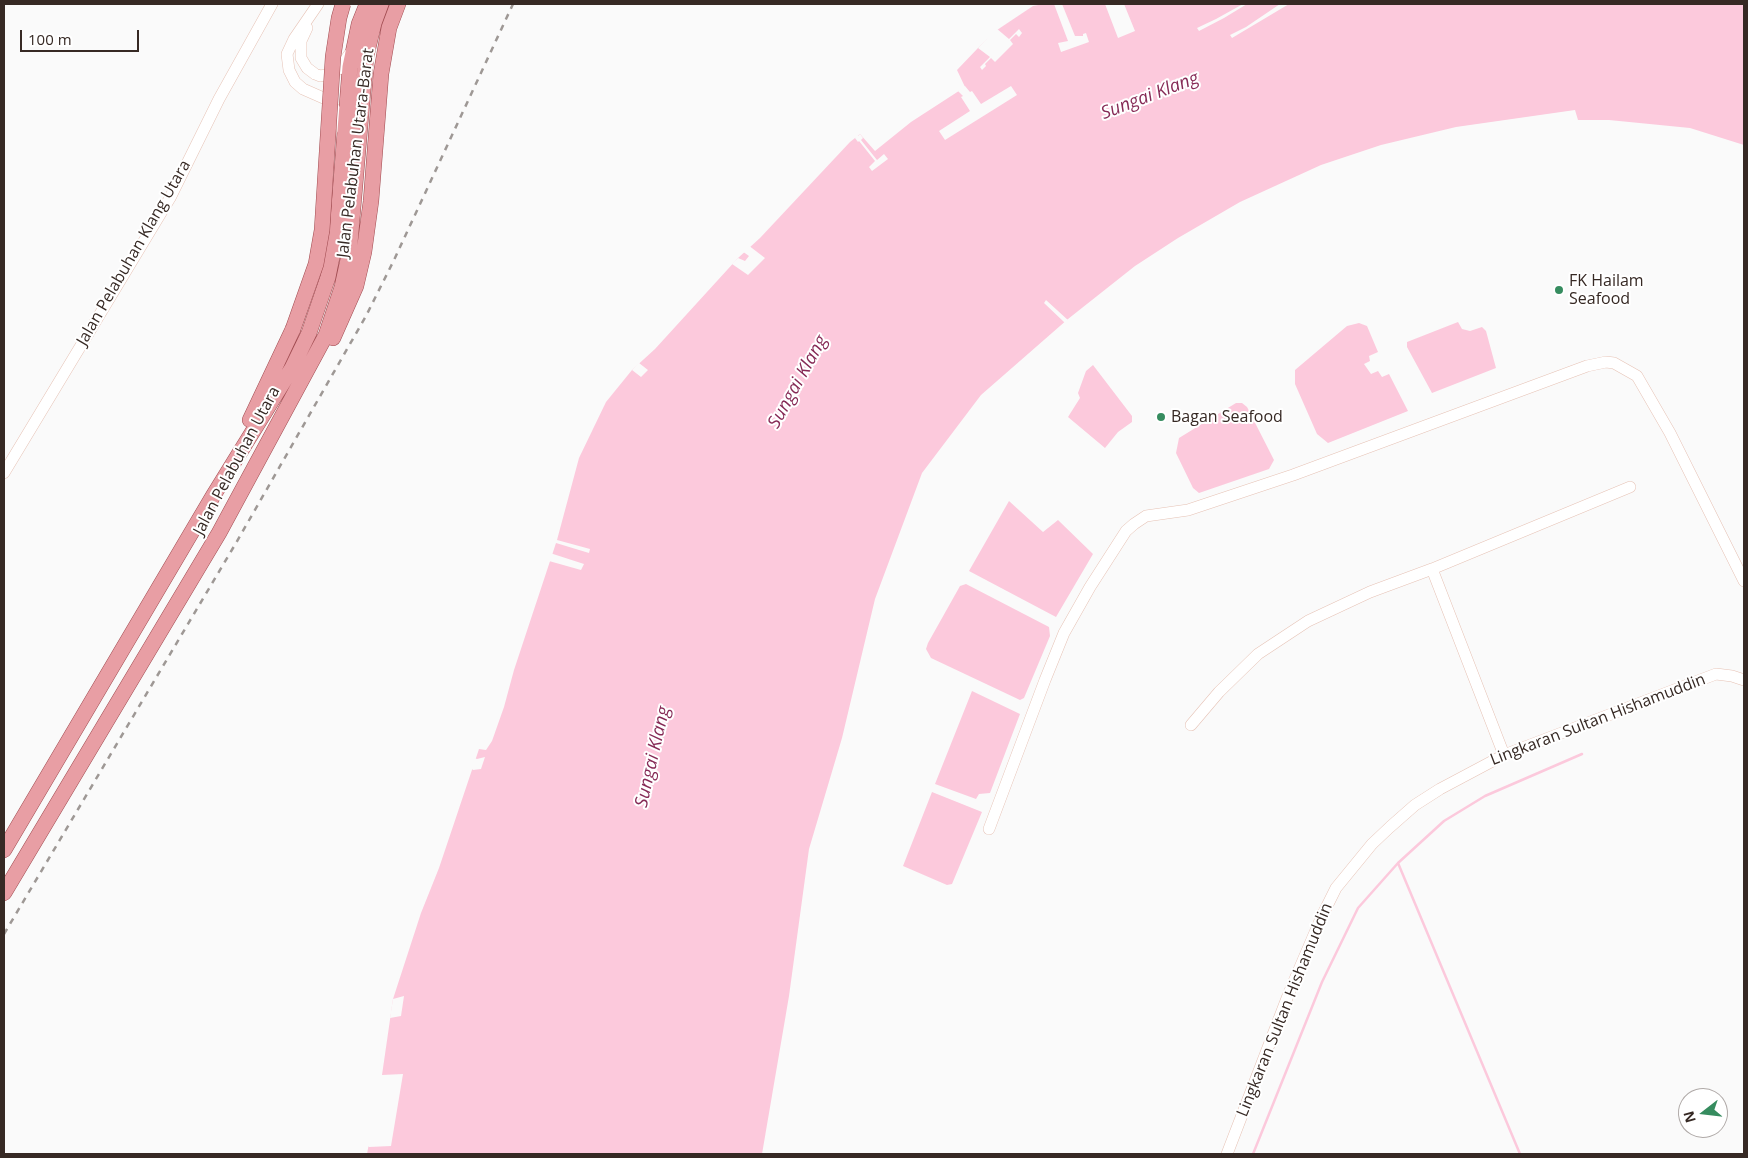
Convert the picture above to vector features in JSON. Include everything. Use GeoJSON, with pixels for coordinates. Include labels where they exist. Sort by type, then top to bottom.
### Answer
{"type":"FeatureCollection","features":[{"type":"Feature","properties":{"kind":"main road","name":"Jalan Pelabuhan Utara-Barat"},"geometry":{"type":"LineString","coordinates":[[214,496],[294,329],[316,264],[322,230],[333,57],[343,4]]}},
{"type":"Feature","properties":{"kind":"main road","name":"Jalan Pelabuhan Utara"},"geometry":{"type":"LineString","coordinates":[[4,850],[292,368],[309,333],[328,277],[337,232],[350,67],[353,48],[367,4]]}},
{"type":"Feature","properties":{"kind":"main road","name":"Jalan Pelabuhan Utara"},"geometry":{"type":"LineString","coordinates":[[4,893],[219,533],[326,335],[342,287],[349,255],[366,57],[374,23],[381,4]]}},
{"type":"Feature","properties":{"kind":"main road","name":"Jalan Pelabuhan Utara-Barat"},"geometry":{"type":"LineString","coordinates":[[229,513],[272,450],[294,413],[324,355],[356,286],[364,252],[371,202],[381,74],[389,28],[398,4]]}},
{"type":"Feature","properties":{"kind":"street","name":"Jalan Pelabuhan Klang Utara"},"geometry":{"type":"LineString","coordinates":[[4,473],[170,198],[219,99],[272,4]]}},
{"type":"Feature","properties":{"kind":"street"},"geometry":{"type":"LineString","coordinates":[[318,4],[302,42],[301,58],[307,68],[320,76],[326,75],[339,69],[353,48]]}},
{"type":"Feature","properties":{"kind":"street"},"geometry":{"type":"LineString","coordinates":[[318,4],[294,39],[287,54],[289,70],[295,82],[303,89],[328,100],[341,118],[345,148]]}},
{"type":"Feature","properties":{"kind":"street"},"geometry":{"type":"LineString","coordinates":[[989,829],[1064,633],[1090,587],[1126,531],[1134,524],[1146,516],[1188,510],[1293,476],[1587,366],[1606,362],[1614,363],[1637,376],[1670,433],[1744,581]]}},
{"type":"Feature","properties":{"kind":"street"},"geometry":{"type":"LineString","coordinates":[[1191,725],[1219,692],[1258,654],[1308,621],[1370,592],[1432,569],[1630,487]]}},
{"type":"Feature","properties":{"kind":"street"},"geometry":{"type":"LineString","coordinates":[[1432,569],[1504,755]]}},
{"type":"Feature","properties":{"kind":"street","name":"Lingkaran Sultan Hishamuddin"},"geometry":{"type":"LineString","coordinates":[[1227,1154],[1288,993],[1322,916],[1336,888],[1372,844],[1415,806],[1440,789],[1504,755],[1716,674],[1744,680]]}},
{"type":"Feature","properties":{"kind":"water","name":"Sungai Klang"},"geometry":{"type":"Polygon","coordinates":[[[1044,4],[1744,4],[1744,145],[1690,128],[1609,120],[1578,120],[1575,110],[1456,127],[1381,145],[1321,165],[1240,202],[1178,238],[1135,266],[1068,319],[981,395],[922,473],[875,599],[842,738],[809,849],[789,996],[762,1154],[367,1154],[382,1075],[393,999],[479,749],[486,750],[492,741],[504,707],[514,670],[557,540],[579,458],[606,402],[632,370],[655,349],[738,258],[760,238],[850,142],[860,134],[875,151],[911,122],[965,87],[957,70],[997,30],[1033,6],[1044,4]]]}},
{"type":"Feature","properties":{"kind":"water"},"geometry":{"type":"Polygon","coordinates":[[[1458,322],[1462,329],[1470,331],[1482,327],[1486,331],[1496,368],[1432,393],[1407,347],[1407,342],[1458,322]]]}},
{"type":"Feature","properties":{"kind":"water"},"geometry":{"type":"Polygon","coordinates":[[[1359,323],[1367,326],[1378,352],[1369,356],[1370,361],[1364,364],[1371,374],[1378,371],[1382,377],[1389,374],[1408,411],[1328,443],[1317,434],[1295,384],[1295,370],[1347,326],[1359,323]]]}},
{"type":"Feature","properties":{"kind":"water"},"geometry":{"type":"Polygon","coordinates":[[[1093,365],[1132,416],[1132,422],[1118,432],[1105,448],[1068,417],[1080,398],[1078,393],[1086,371],[1093,365]]]}},
{"type":"Feature","properties":{"kind":"water"},"geometry":{"type":"Polygon","coordinates":[[[1236,403],[1242,403],[1247,407],[1274,460],[1269,469],[1199,493],[1193,488],[1176,453],[1179,438],[1236,403]]]}},
{"type":"Feature","properties":{"kind":"water"},"geometry":{"type":"Polygon","coordinates":[[[1009,501],[1043,532],[1058,520],[1093,554],[1056,617],[969,571],[1009,501]]]}},
{"type":"Feature","properties":{"kind":"water"},"geometry":{"type":"Polygon","coordinates":[[[966,584],[1049,627],[1050,636],[1024,698],[1020,700],[931,658],[926,649],[960,586],[966,584]]]}},
{"type":"Feature","properties":{"kind":"water"},"geometry":{"type":"Polygon","coordinates":[[[972,691],[1020,714],[990,793],[979,794],[976,799],[935,784],[972,691]]]}},
{"type":"Feature","properties":{"kind":"water"},"geometry":{"type":"Polygon","coordinates":[[[932,792],[982,812],[952,884],[947,885],[903,866],[932,792]]]}},
{"type":"Feature","properties":{"kind":"pier"},"geometry":{"type":"Polygon","coordinates":[[[1054,4],[1062,4],[1075,36],[1083,36],[1086,33],[1089,42],[1061,52],[1058,43],[1068,41],[1054,4]]]}},
{"type":"Feature","properties":{"kind":"pier"},"geometry":{"type":"Polygon","coordinates":[[[1105,4],[1124,4],[1135,31],[1118,38],[1105,4]]]}},
{"type":"Feature","properties":{"kind":"pier"},"geometry":{"type":"Polygon","coordinates":[[[1243,4],[1247,4],[1199,31],[1197,28],[1216,19],[1243,4]]]}},
{"type":"Feature","properties":{"kind":"pier"},"geometry":{"type":"Polygon","coordinates":[[[1280,4],[1289,4],[1232,38],[1230,35],[1246,27],[1280,4]]]}},
{"type":"Feature","properties":{"kind":"pier"},"geometry":{"type":"Polygon","coordinates":[[[996,28],[1009,39],[1019,29],[1022,33],[1019,37],[1016,34],[1010,40],[1013,44],[995,62],[991,58],[982,70],[980,67],[990,57],[978,48],[996,28]]]}},
{"type":"Feature","properties":{"kind":"pier"},"geometry":{"type":"Polygon","coordinates":[[[965,86],[970,92],[972,91],[981,104],[1011,86],[1017,95],[945,140],[939,131],[970,111],[961,97],[963,96],[958,91],[965,86]]]}},
{"type":"Feature","properties":{"kind":"pier"},"geometry":{"type":"Polygon","coordinates":[[[856,134],[858,136],[860,134],[863,138],[861,140],[877,160],[884,154],[888,159],[872,171],[869,167],[875,161],[855,138],[856,134]]]}},
{"type":"Feature","properties":{"kind":"pier"},"geometry":{"type":"Polygon","coordinates":[[[748,245],[765,258],[748,275],[732,264],[738,258],[745,261],[749,256],[742,251],[748,245]]]}},
{"type":"Feature","properties":{"kind":"pier"},"geometry":{"type":"Polygon","coordinates":[[[1046,300],[1069,321],[1066,324],[1044,303],[1046,300]]]}},
{"type":"Feature","properties":{"kind":"pier"},"geometry":{"type":"Polygon","coordinates":[[[639,363],[648,370],[641,377],[632,370],[639,363]]]}},
{"type":"Feature","properties":{"kind":"pier"},"geometry":{"type":"Polygon","coordinates":[[[555,538],[590,549],[589,553],[556,543],[554,542],[555,538]]]}},
{"type":"Feature","properties":{"kind":"pier"},"geometry":{"type":"Polygon","coordinates":[[[550,553],[584,564],[581,570],[549,561],[547,560],[550,553]]]}},
{"type":"Feature","properties":{"kind":"pier"},"geometry":{"type":"Polygon","coordinates":[[[485,757],[481,769],[473,770],[471,768],[474,758],[485,757]]]}},
{"type":"Feature","properties":{"kind":"pier"},"geometry":{"type":"Polygon","coordinates":[[[404,996],[401,1016],[390,1018],[393,999],[404,996]]]}},
{"type":"Feature","properties":{"kind":"pier"},"geometry":{"type":"Polygon","coordinates":[[[380,1073],[382,1075],[403,1074],[391,1146],[369,1147],[366,1144],[380,1073]]]}},
{"type":"Feature","properties":{"kind":"waterway"},"geometry":{"type":"LineString","coordinates":[[1253,1154],[1322,982],[1358,908],[1398,863],[1444,821],[1485,796],[1582,754]]}},
{"type":"Feature","properties":{"kind":"waterway"},"geometry":{"type":"LineString","coordinates":[[1398,863],[1520,1154]]}},
{"type":"Feature","properties":{"kind":"railway"},"geometry":{"type":"LineString","coordinates":[[4,934],[236,543],[366,316],[513,4]]}},
{"type":"Feature","properties":{"kind":"place","name":"FK Hailam Seafood"},"geometry":{"type":"Point","coordinates":[1559,290]}},
{"type":"Feature","properties":{"kind":"place","name":"Bagan Seafood"},"geometry":{"type":"Point","coordinates":[1161,417]}}]}
